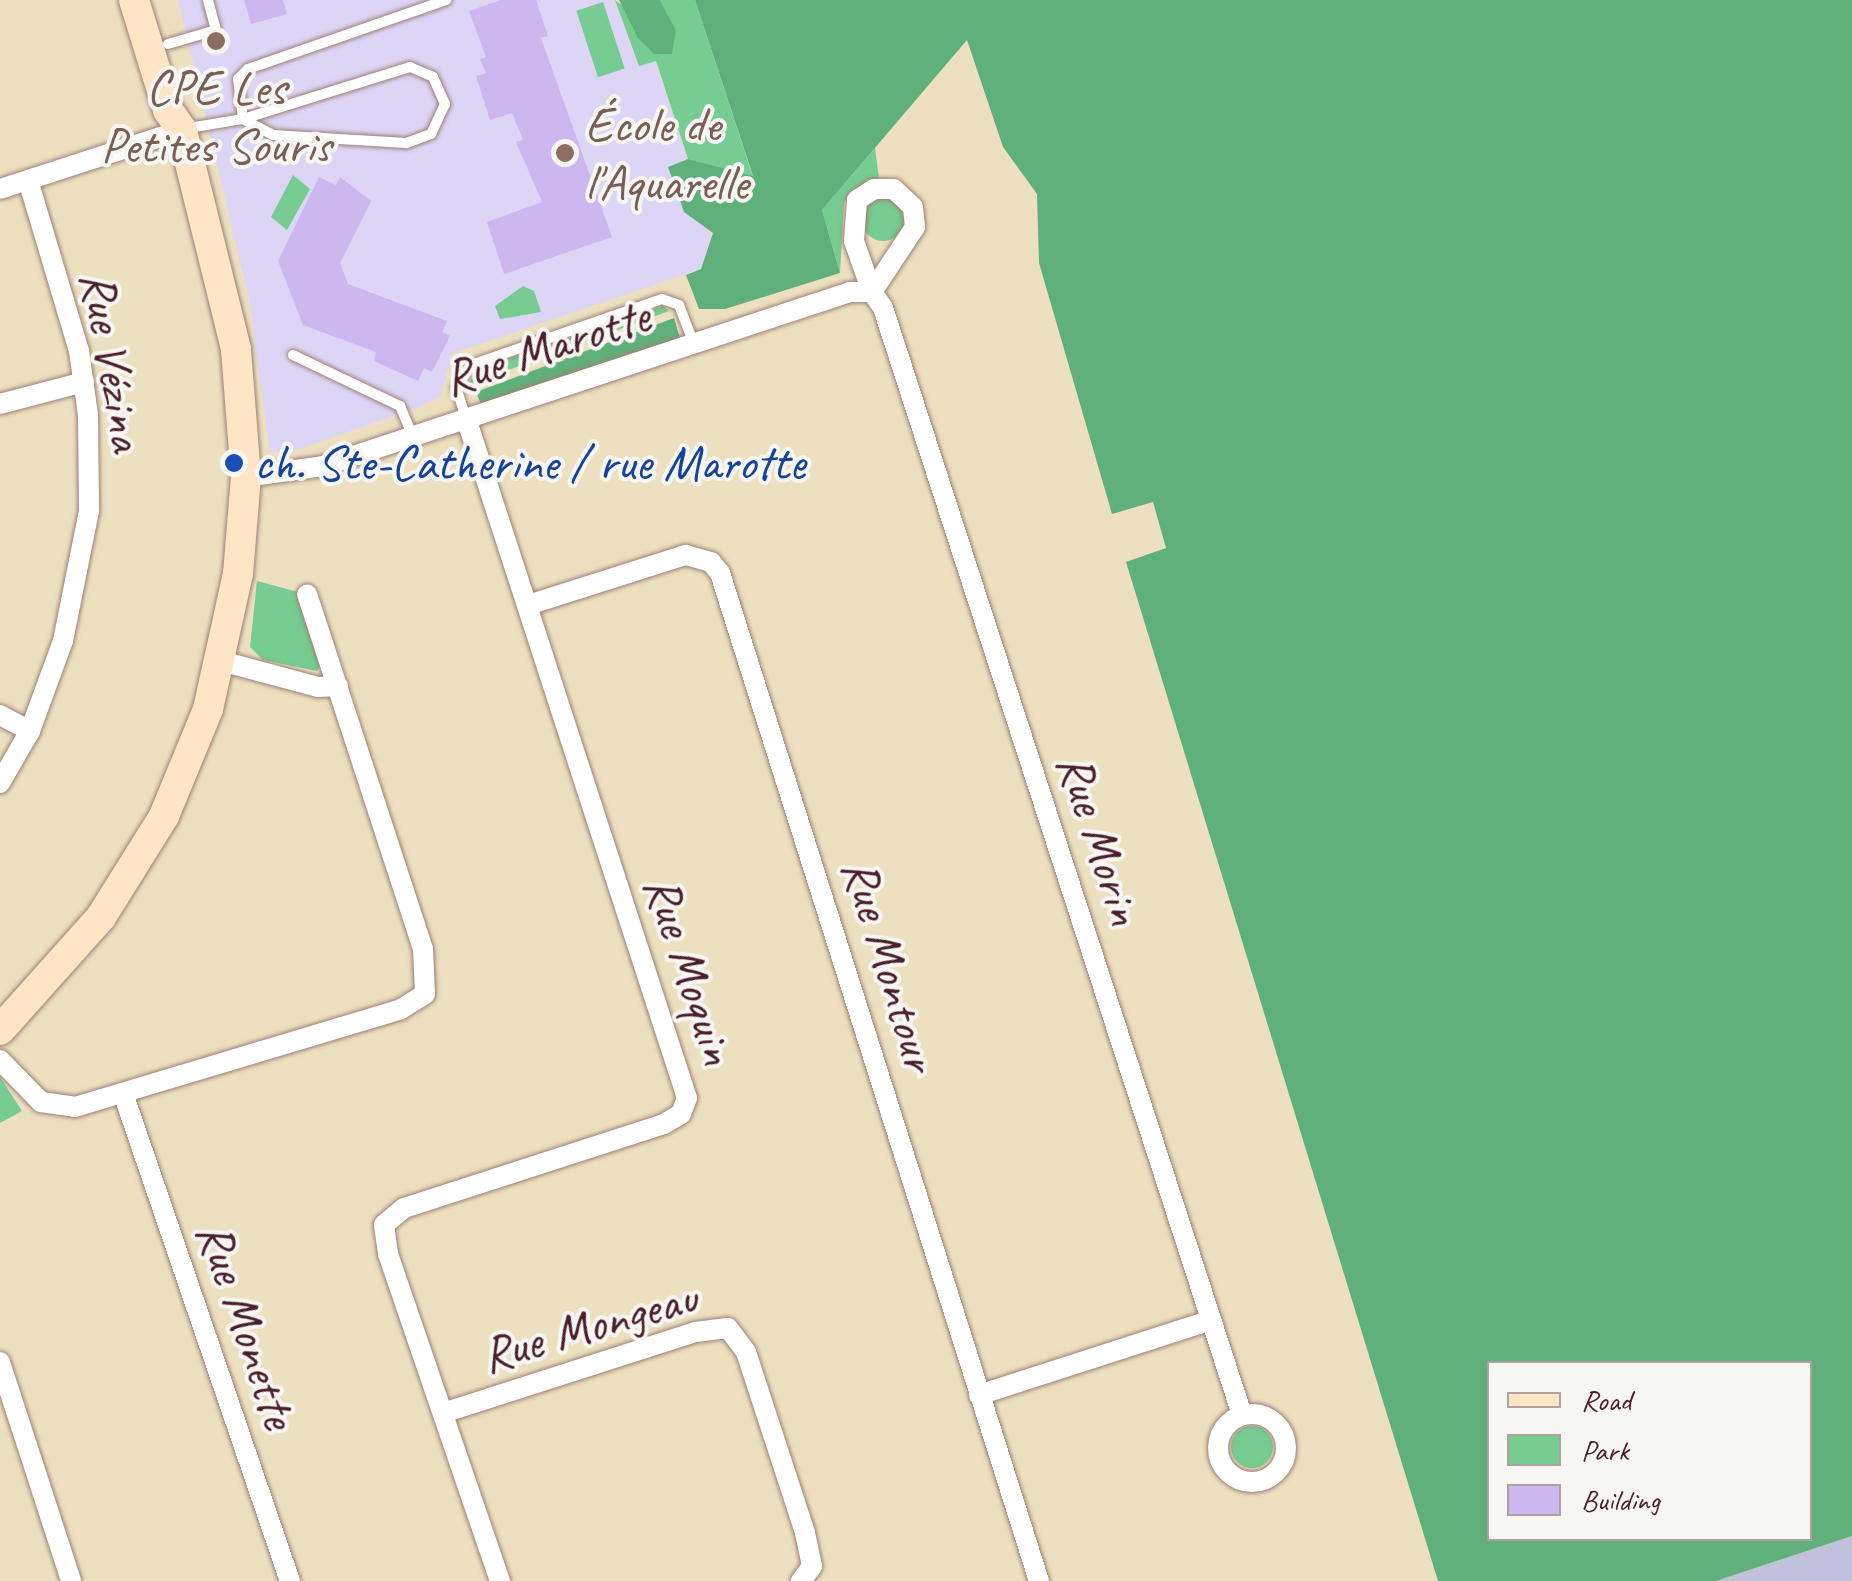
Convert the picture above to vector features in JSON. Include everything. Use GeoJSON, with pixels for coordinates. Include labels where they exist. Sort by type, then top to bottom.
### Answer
{"type":"FeatureCollection","features":[{"type":"Feature","properties":{"kind":"street"},"geometry":{"type":"LineString","coordinates":[[0,1030],[78,947],[142,855],[191,756],[222,661],[246,476],[234,336],[182,130],[168,110],[134,0]]}},
{"type":"Feature","properties":{"kind":"street"},"geometry":{"type":"LineString","coordinates":[[155,0],[186,104],[182,130]]}},
{"type":"Feature","properties":{"kind":"street"},"geometry":{"type":"LineString","coordinates":[[0,189],[182,130]]}},
{"type":"Feature","properties":{"kind":"street","name":"Rue Vézina"},"geometry":{"type":"LineString","coordinates":[[0,783],[6,761],[30,731],[72,612],[86,539],[90,480],[84,382],[66,297],[28,180]]}},
{"type":"Feature","properties":{"kind":"street","name":"Rue Morin"},"geometry":{"type":"LineString","coordinates":[[872,292],[915,227],[913,207],[894,189],[867,192],[852,211],[872,292],[883,308],[1242,1416]]}},
{"type":"Feature","properties":{"kind":"street","name":"Rue Marotte"},"geometry":{"type":"LineString","coordinates":[[246,476],[310,469],[850,292],[872,292]]}},
{"type":"Feature","properties":{"kind":"street"},"geometry":{"type":"LineString","coordinates":[[0,404],[84,382]]}},
{"type":"Feature","properties":{"kind":"street","name":"Rue Moquin"},"geometry":{"type":"LineString","coordinates":[[466,418],[687,1098],[681,1114],[664,1124],[389,1217],[388,1254],[500,1581]]}},
{"type":"Feature","properties":{"kind":"street","name":"Rue Montour"},"geometry":{"type":"LineString","coordinates":[[528,605],[686,554],[711,562],[720,573],[1039,1581]]}},
{"type":"Feature","properties":{"kind":"street"},"geometry":{"type":"LineString","coordinates":[[0,1060],[28,1092],[50,1105],[124,1096],[400,1009],[425,994],[423,949],[307,594]]}},
{"type":"Feature","properties":{"kind":"street"},"geometry":{"type":"LineString","coordinates":[[222,661],[318,687],[338,686]]}},
{"type":"Feature","properties":{"kind":"street"},"geometry":{"type":"LineString","coordinates":[[0,714],[30,731]]}},
{"type":"Feature","properties":{"kind":"street","name":"Rue Monette"},"geometry":{"type":"LineString","coordinates":[[124,1096],[290,1581]]}},
{"type":"Feature","properties":{"kind":"street"},"geometry":{"type":"LineString","coordinates":[[979,1394],[1211,1320]]}},
{"type":"Feature","properties":{"kind":"street","name":"Rue Mongeau"},"geometry":{"type":"LineString","coordinates":[[442,1413],[695,1332],[728,1328],[746,1352],[808,1544],[812,1566],[802,1581]]}},
{"type":"Feature","properties":{"kind":"street"},"geometry":{"type":"LineString","coordinates":[[0,1362],[71,1581]]}},
{"type":"Feature","properties":{"kind":"lane"},"geometry":{"type":"LineString","coordinates":[[168,44],[216,30],[208,0]]}},
{"type":"Feature","properties":{"kind":"lane"},"geometry":{"type":"LineString","coordinates":[[243,119],[238,82],[248,68],[446,0]]}},
{"type":"Feature","properties":{"kind":"lane"},"geometry":{"type":"LineString","coordinates":[[182,130],[243,119],[410,67],[432,77],[445,104],[431,134],[406,142],[273,134],[243,119]]}},
{"type":"Feature","properties":{"kind":"lane"},"geometry":{"type":"LineString","coordinates":[[466,418],[456,388],[471,365],[662,299],[679,305],[693,342]]}},
{"type":"Feature","properties":{"kind":"lane"},"geometry":{"type":"LineString","coordinates":[[294,355],[400,406],[413,436]]}},
{"type":"Feature","properties":{"kind":"shaded area"},"geometry":{"type":"Polygon","coordinates":[[[178,0],[615,0],[639,66],[655,60],[688,159],[668,167],[715,242],[701,269],[453,353],[440,397],[417,408],[296,450],[270,452],[249,299],[178,0]]]}},
{"type":"Feature","properties":{"kind":"shaded area"},"geometry":{"type":"Polygon","coordinates":[[[1852,1536],[1852,1581],[1716,1581],[1852,1536]]]}},
{"type":"Feature","properties":{"kind":"green space"},"geometry":{"type":"Polygon","coordinates":[[[615,0],[671,45],[676,30],[660,0],[695,0],[753,177],[688,159],[656,61],[639,66],[615,0]]]}},
{"type":"Feature","properties":{"kind":"green space"},"geometry":{"type":"Polygon","coordinates":[[[619,0],[660,0],[676,30],[672,54],[654,54],[638,38],[619,0]]]}},
{"type":"Feature","properties":{"kind":"green space"},"geometry":{"type":"Polygon","coordinates":[[[695,0],[1852,0],[1852,1536],[1716,1581],[1438,1581],[1126,562],[1166,548],[1153,502],[1112,514],[1039,263],[1037,194],[1003,147],[967,40],[822,210],[840,273],[725,309],[699,309],[686,275],[701,269],[713,233],[684,212],[668,167],[688,159],[753,176],[695,0]]]}},
{"type":"Feature","properties":{"kind":"green space"},"geometry":{"type":"Polygon","coordinates":[[[603,2],[625,69],[598,77],[576,11],[603,2]]]}},
{"type":"Feature","properties":{"kind":"green space"},"geometry":{"type":"Polygon","coordinates":[[[875,148],[879,178],[853,190],[844,202],[840,273],[822,210],[875,148]]]}},
{"type":"Feature","properties":{"kind":"green space"},"geometry":{"type":"Polygon","coordinates":[[[293,175],[310,189],[287,230],[271,217],[293,175]]]}},
{"type":"Feature","properties":{"kind":"green space"},"geometry":{"type":"Polygon","coordinates":[[[883,199],[898,205],[904,220],[898,235],[883,241],[868,235],[862,220],[868,205],[883,199]]]}},
{"type":"Feature","properties":{"kind":"green space"},"geometry":{"type":"Polygon","coordinates":[[[523,286],[534,291],[541,312],[500,319],[495,306],[523,286]]]}},
{"type":"Feature","properties":{"kind":"green space"},"geometry":{"type":"Polygon","coordinates":[[[663,306],[669,311],[465,386],[480,368],[663,306]]]}},
{"type":"Feature","properties":{"kind":"green space"},"geometry":{"type":"Polygon","coordinates":[[[674,318],[680,338],[481,404],[476,392],[674,318]]]}},
{"type":"Feature","properties":{"kind":"green space"},"geometry":{"type":"Polygon","coordinates":[[[257,581],[298,592],[321,664],[317,671],[263,660],[250,647],[257,581]]]}},
{"type":"Feature","properties":{"kind":"green space"},"geometry":{"type":"Polygon","coordinates":[[[0,1077],[22,1111],[0,1123],[0,1077]]]}},
{"type":"Feature","properties":{"kind":"green space"},"geometry":{"type":"Polygon","coordinates":[[[1252,1426],[1267,1432],[1273,1447],[1267,1462],[1252,1468],[1237,1462],[1231,1447],[1237,1432],[1252,1426]]]}},
{"type":"Feature","properties":{"kind":"building"},"geometry":{"type":"Polygon","coordinates":[[[244,0],[283,0],[287,14],[251,24],[244,0]]]}},
{"type":"Feature","properties":{"kind":"building"},"geometry":{"type":"Polygon","coordinates":[[[501,0],[536,0],[548,36],[541,38],[612,237],[504,274],[487,222],[542,202],[516,142],[523,140],[512,113],[490,120],[476,76],[486,73],[480,59],[486,57],[469,11],[501,0]]]}},
{"type":"Feature","properties":{"kind":"building"},"geometry":{"type":"Polygon","coordinates":[[[319,177],[336,185],[340,177],[371,201],[340,263],[348,284],[447,321],[442,332],[450,336],[432,372],[424,368],[418,381],[374,361],[376,352],[303,325],[278,261],[319,177]]]}},
{"type":"Feature","properties":{"kind":"place","name":"CPE Les Petites Souris"},"geometry":{"type":"Point","coordinates":[216,41]}},
{"type":"Feature","properties":{"kind":"place","name":"École de l'Aquarelle"},"geometry":{"type":"Point","coordinates":[565,153]}},
{"type":"Feature","properties":{"kind":"place","name":"ch. Ste-Catherine / rue Marotte"},"geometry":{"type":"Point","coordinates":[234,463]}}]}
